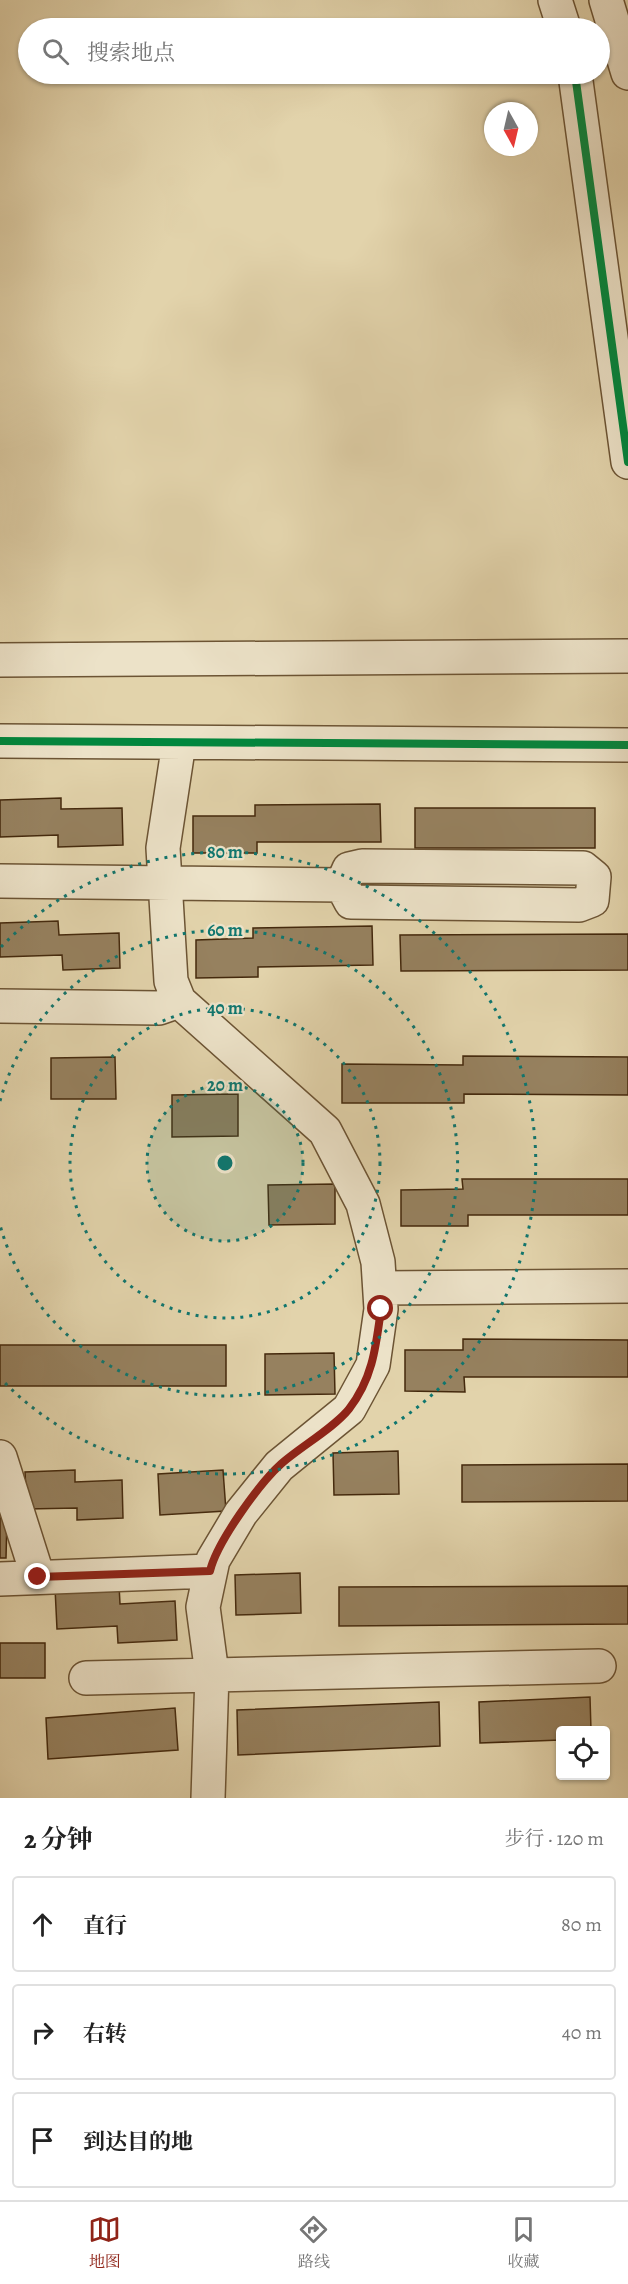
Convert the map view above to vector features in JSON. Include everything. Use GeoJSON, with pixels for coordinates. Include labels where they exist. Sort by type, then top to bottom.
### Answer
{"type":"FeatureCollection","features":[{"type":"Feature","properties":{"kind":"street"},"geometry":{"type":"LineString","coordinates":[[555,0],[561,18]]}},
{"type":"Feature","properties":{"kind":"street"},"geometry":{"type":"LineString","coordinates":[[606,0],[628,73]]}},
{"type":"Feature","properties":{"kind":"street"},"geometry":{"type":"LineString","coordinates":[[576,84],[628,462]]}},
{"type":"Feature","properties":{"kind":"street"},"geometry":{"type":"LineString","coordinates":[[0,660],[628,656]]}},
{"type":"Feature","properties":{"kind":"street"},"geometry":{"type":"LineString","coordinates":[[0,741],[179,744],[628,745]]}},
{"type":"Feature","properties":{"kind":"street"},"geometry":{"type":"LineString","coordinates":[[179,744],[163,848],[171,981],[179,1001],[325,1131],[363,1204],[378,1262],[381,1309],[373,1365],[349,1409],[279,1466],[241,1513],[213,1560],[203,1607],[212,1674],[208,1798]]}},
{"type":"Feature","properties":{"kind":"street"},"geometry":{"type":"LineString","coordinates":[[362,866],[582,868],[594,877],[592,900],[579,905],[351,902],[342,885],[349,869],[362,866]]}},
{"type":"Feature","properties":{"kind":"street"},"geometry":{"type":"LineString","coordinates":[[0,881],[342,885]]}},
{"type":"Feature","properties":{"kind":"street"},"geometry":{"type":"LineString","coordinates":[[0,1006],[159,1008],[179,1001]]}},
{"type":"Feature","properties":{"kind":"street"},"geometry":{"type":"LineString","coordinates":[[380,1288],[628,1286]]}},
{"type":"Feature","properties":{"kind":"street"},"geometry":{"type":"LineString","coordinates":[[0,1457],[38,1577]]}},
{"type":"Feature","properties":{"kind":"street"},"geometry":{"type":"LineString","coordinates":[[0,1579],[210,1571]]}},
{"type":"Feature","properties":{"kind":"street"},"geometry":{"type":"LineString","coordinates":[[86,1678],[599,1666]]}},
{"type":"Feature","properties":{"kind":"building"},"geometry":{"type":"Polygon","coordinates":[[[61,798],[61,809],[122,808],[123,845],[58,847],[58,835],[0,837],[0,800],[61,798]]]}},
{"type":"Feature","properties":{"kind":"building"},"geometry":{"type":"Polygon","coordinates":[[[380,804],[381,842],[257,842],[257,853],[193,853],[193,816],[255,816],[255,805],[380,804]]]}},
{"type":"Feature","properties":{"kind":"building"},"geometry":{"type":"Polygon","coordinates":[[[415,808],[595,808],[595,848],[415,848],[415,808]]]}},
{"type":"Feature","properties":{"kind":"building"},"geometry":{"type":"Polygon","coordinates":[[[58,921],[59,935],[119,933],[120,968],[63,970],[62,955],[0,957],[0,923],[58,921]]]}},
{"type":"Feature","properties":{"kind":"building"},"geometry":{"type":"Polygon","coordinates":[[[372,926],[373,965],[258,967],[258,977],[196,978],[196,940],[253,938],[253,928],[372,926]]]}},
{"type":"Feature","properties":{"kind":"building"},"geometry":{"type":"Polygon","coordinates":[[[628,934],[628,970],[401,971],[400,935],[628,934]]]}},
{"type":"Feature","properties":{"kind":"building"},"geometry":{"type":"Polygon","coordinates":[[[463,1056],[628,1057],[628,1095],[464,1094],[464,1103],[342,1103],[342,1064],[463,1065],[463,1056]]]}},
{"type":"Feature","properties":{"kind":"building"},"geometry":{"type":"Polygon","coordinates":[[[115,1057],[116,1099],[51,1099],[51,1058],[115,1057]]]}},
{"type":"Feature","properties":{"kind":"building"},"geometry":{"type":"Polygon","coordinates":[[[238,1094],[238,1136],[172,1137],[172,1095],[238,1094]]]}},
{"type":"Feature","properties":{"kind":"building"},"geometry":{"type":"Polygon","coordinates":[[[462,1179],[628,1179],[628,1215],[468,1215],[468,1226],[401,1226],[401,1190],[463,1189],[462,1179]]]}},
{"type":"Feature","properties":{"kind":"building"},"geometry":{"type":"Polygon","coordinates":[[[335,1184],[335,1224],[269,1225],[268,1185],[335,1184]]]}},
{"type":"Feature","properties":{"kind":"building"},"geometry":{"type":"Polygon","coordinates":[[[463,1339],[628,1340],[628,1377],[464,1377],[465,1392],[405,1391],[405,1350],[463,1350],[463,1339]]]}},
{"type":"Feature","properties":{"kind":"building"},"geometry":{"type":"Polygon","coordinates":[[[0,1345],[226,1345],[226,1386],[0,1386],[0,1345]]]}},
{"type":"Feature","properties":{"kind":"building"},"geometry":{"type":"Polygon","coordinates":[[[334,1353],[335,1394],[265,1395],[265,1354],[334,1353]]]}},
{"type":"Feature","properties":{"kind":"building"},"geometry":{"type":"Polygon","coordinates":[[[398,1451],[399,1494],[334,1495],[333,1453],[398,1451]]]}},
{"type":"Feature","properties":{"kind":"building"},"geometry":{"type":"Polygon","coordinates":[[[628,1464],[628,1501],[462,1502],[462,1465],[628,1464]]]}},
{"type":"Feature","properties":{"kind":"building"},"geometry":{"type":"Polygon","coordinates":[[[75,1470],[75,1482],[122,1480],[123,1518],[77,1520],[77,1508],[27,1509],[25,1472],[75,1470]]]}},
{"type":"Feature","properties":{"kind":"building"},"geometry":{"type":"Polygon","coordinates":[[[223,1470],[226,1511],[160,1515],[158,1474],[223,1470]]]}},
{"type":"Feature","properties":{"kind":"building"},"geometry":{"type":"Polygon","coordinates":[[[0,1518],[7,1518],[6,1558],[0,1558],[0,1518]]]}},
{"type":"Feature","properties":{"kind":"building"},"geometry":{"type":"Polygon","coordinates":[[[300,1573],[301,1613],[236,1615],[235,1575],[300,1573]]]}},
{"type":"Feature","properties":{"kind":"building"},"geometry":{"type":"Polygon","coordinates":[[[119,1585],[120,1604],[175,1601],[177,1640],[118,1643],[117,1626],[57,1629],[55,1588],[119,1585]]]}},
{"type":"Feature","properties":{"kind":"building"},"geometry":{"type":"Polygon","coordinates":[[[628,1586],[628,1624],[339,1626],[339,1587],[628,1586]]]}},
{"type":"Feature","properties":{"kind":"building"},"geometry":{"type":"Polygon","coordinates":[[[0,1643],[45,1643],[45,1678],[0,1678],[0,1643]]]}},
{"type":"Feature","properties":{"kind":"building"},"geometry":{"type":"Polygon","coordinates":[[[590,1697],[591,1726],[556,1726],[556,1740],[480,1743],[479,1702],[590,1697]]]}},
{"type":"Feature","properties":{"kind":"building"},"geometry":{"type":"Polygon","coordinates":[[[439,1702],[440,1746],[238,1755],[237,1710],[439,1702]]]}},
{"type":"Feature","properties":{"kind":"building"},"geometry":{"type":"Polygon","coordinates":[[[175,1708],[178,1750],[48,1759],[46,1718],[175,1708]]]}},
{"type":"Feature","properties":{"kind":"cycle path"},"geometry":{"type":"LineString","coordinates":[[576,84],[628,462]]}},
{"type":"Feature","properties":{"kind":"cycle path"},"geometry":{"type":"LineString","coordinates":[[0,741],[628,745]]}},
{"type":"Feature","properties":{"kind":"route"},"geometry":{"type":"LineString","coordinates":[[38,1577],[210,1571],[213,1560],[241,1513],[279,1466],[349,1409],[373,1365],[381,1309]]}}]}
